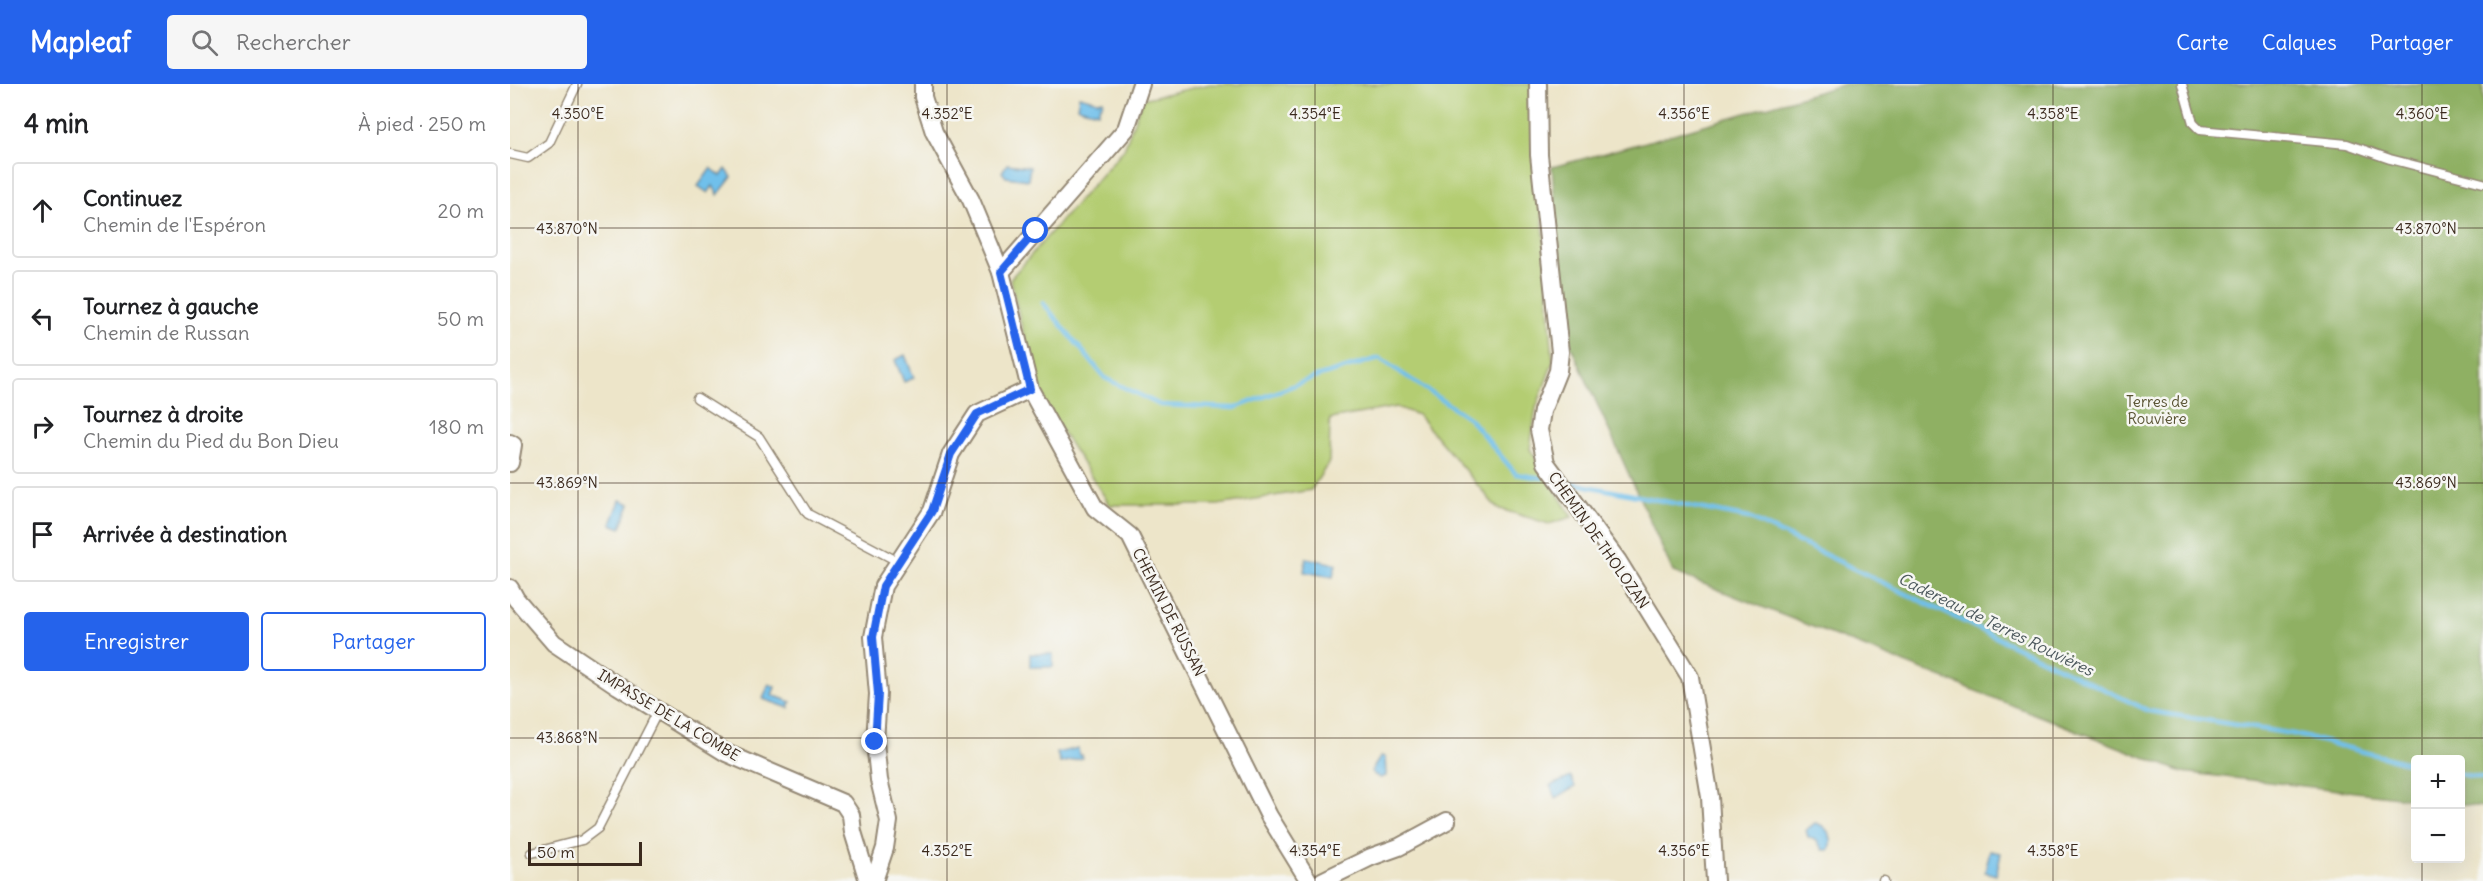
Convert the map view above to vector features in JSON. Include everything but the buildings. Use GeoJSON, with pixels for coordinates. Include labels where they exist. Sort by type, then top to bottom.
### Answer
{"type":"FeatureCollection","features":[{"type":"Feature","properties":{"kind":"street","name":"CHEMIN DE RUSSAN"},"geometry":{"type":"LineString","coordinates":[[923,84],[923,97],[934,132],[971,200],[1001,272],[1030,389],[1095,508],[1130,536],[1269,816],[1309,881]]}},
{"type":"Feature","properties":{"kind":"street"},"geometry":{"type":"LineString","coordinates":[[1001,272],[1126,129],[1141,84]]}},
{"type":"Feature","properties":{"kind":"street","name":"CHEMIN DE THOLOZAN"},"geometry":{"type":"LineString","coordinates":[[1538,84],[1539,155],[1560,352],[1555,383],[1542,411],[1539,430],[1541,445],[1546,463],[1618,561],[1690,677],[1710,797],[1715,881]]}},
{"type":"Feature","properties":{"kind":"street"},"geometry":{"type":"LineString","coordinates":[[874,881],[885,848],[889,820],[879,780],[875,742],[878,694],[873,637],[883,586],[932,511],[951,454],[977,414],[1030,389]]}},
{"type":"Feature","properties":{"kind":"street"},"geometry":{"type":"LineString","coordinates":[[510,443],[513,445],[510,463]]}},
{"type":"Feature","properties":{"kind":"street","name":"IMPASSE DE LA COMBE"},"geometry":{"type":"LineString","coordinates":[[510,588],[516,599],[554,643],[658,711],[726,753],[843,803],[851,815],[853,832],[868,881]]}},
{"type":"Feature","properties":{"kind":"street"},"geometry":{"type":"LineString","coordinates":[[1322,881],[1371,857],[1399,847],[1447,821]]}},
{"type":"Feature","properties":{"kind":"lane"},"geometry":{"type":"LineString","coordinates":[[510,154],[528,158],[549,144],[577,84]]}},
{"type":"Feature","properties":{"kind":"lane"},"geometry":{"type":"LineString","coordinates":[[2182,84],[2193,123],[2200,130],[2347,144],[2390,159],[2483,183]]}},
{"type":"Feature","properties":{"kind":"lane"},"geometry":{"type":"LineString","coordinates":[[697,398],[759,437],[808,514],[899,562]]}},
{"type":"Feature","properties":{"kind":"lane"},"geometry":{"type":"LineString","coordinates":[[532,853],[582,840],[598,828],[658,711]]}},
{"type":"Feature","properties":{"kind":"green space"},"geometry":{"type":"Polygon","coordinates":[[[1210,84],[1533,84],[1553,362],[1536,408],[1530,449],[1572,517],[1549,524],[1497,508],[1418,415],[1396,407],[1330,419],[1329,462],[1311,490],[1218,505],[1110,505],[1049,412],[1035,380],[1010,279],[1124,149],[1142,99],[1210,84]]]}},
{"type":"Feature","properties":{"kind":"green space","name":"Terres de Rouvière"},"geometry":{"type":"Polygon","coordinates":[[[1845,84],[2483,84],[2483,807],[2465,805],[2465,755],[2411,755],[2411,799],[2182,772],[1673,572],[1566,335],[1552,167],[1845,84]]]}},
{"type":"Feature","properties":{"kind":"water"},"geometry":{"type":"Polygon","coordinates":[[[1079,96],[1098,101],[1103,100],[1098,112],[1077,107],[1079,96]]]}},
{"type":"Feature","properties":{"kind":"water"},"geometry":{"type":"Polygon","coordinates":[[[1007,164],[1030,167],[1028,180],[1006,177],[1002,172],[1007,164]]]}},
{"type":"Feature","properties":{"kind":"water"},"geometry":{"type":"Polygon","coordinates":[[[711,168],[721,176],[726,169],[732,177],[718,195],[713,186],[708,193],[698,186],[711,168]]]}},
{"type":"Feature","properties":{"kind":"water"},"geometry":{"type":"Polygon","coordinates":[[[905,355],[914,378],[904,382],[895,360],[905,355]]]}},
{"type":"Feature","properties":{"kind":"water"},"geometry":{"type":"Polygon","coordinates":[[[620,500],[630,504],[621,528],[611,524],[620,500]]]}},
{"type":"Feature","properties":{"kind":"water"},"geometry":{"type":"Polygon","coordinates":[[[1306,558],[1336,564],[1333,577],[1304,572],[1306,558]]]}},
{"type":"Feature","properties":{"kind":"water"},"geometry":{"type":"Polygon","coordinates":[[[1030,654],[1053,654],[1053,667],[1030,667],[1030,654]]]}},
{"type":"Feature","properties":{"kind":"water"},"geometry":{"type":"Polygon","coordinates":[[[769,684],[775,687],[772,695],[791,702],[789,708],[763,699],[769,684]]]}},
{"type":"Feature","properties":{"kind":"water"},"geometry":{"type":"Polygon","coordinates":[[[1078,748],[1079,755],[1083,758],[1060,763],[1057,753],[1078,748]]]}},
{"type":"Feature","properties":{"kind":"water"},"geometry":{"type":"Polygon","coordinates":[[[1381,756],[1385,757],[1386,776],[1380,778],[1373,774],[1372,770],[1381,756]]]}},
{"type":"Feature","properties":{"kind":"water"},"geometry":{"type":"Polygon","coordinates":[[[1571,777],[1575,787],[1556,798],[1550,786],[1571,777]]]}},
{"type":"Feature","properties":{"kind":"water"},"geometry":{"type":"Polygon","coordinates":[[[1815,823],[1829,833],[1831,846],[1829,850],[1823,850],[1817,841],[1808,837],[1806,830],[1815,823]]]}},
{"type":"Feature","properties":{"kind":"water"},"geometry":{"type":"Polygon","coordinates":[[[1990,851],[2001,853],[1996,875],[1985,872],[1990,851]]]}},
{"type":"Feature","properties":{"kind":"waterway","name":"Cadereau de Terres Rouvières"},"geometry":{"type":"LineString","coordinates":[[1043,303],[1105,378],[1160,405],[1235,408],[1313,378],[1379,358],[1469,418],[1516,474],[1542,478]]}},
{"type":"Feature","properties":{"kind":"waterway","name":"Cadereau de Terres Rouvières"},"geometry":{"type":"LineString","coordinates":[[1572,483],[1749,518],[2149,711],[2293,734],[2411,764]]}},
{"type":"Feature","properties":{"kind":"waterway","name":"Cadereau de Terres Rouvières"},"geometry":{"type":"LineString","coordinates":[[2465,775],[2483,778]]}},
{"type":"Feature","properties":{"kind":"route"},"geometry":{"type":"LineString","coordinates":[[875,742],[878,694],[873,637],[883,586],[932,511],[951,454],[977,414],[1030,389],[1001,272],[1036,231]]}}]}
